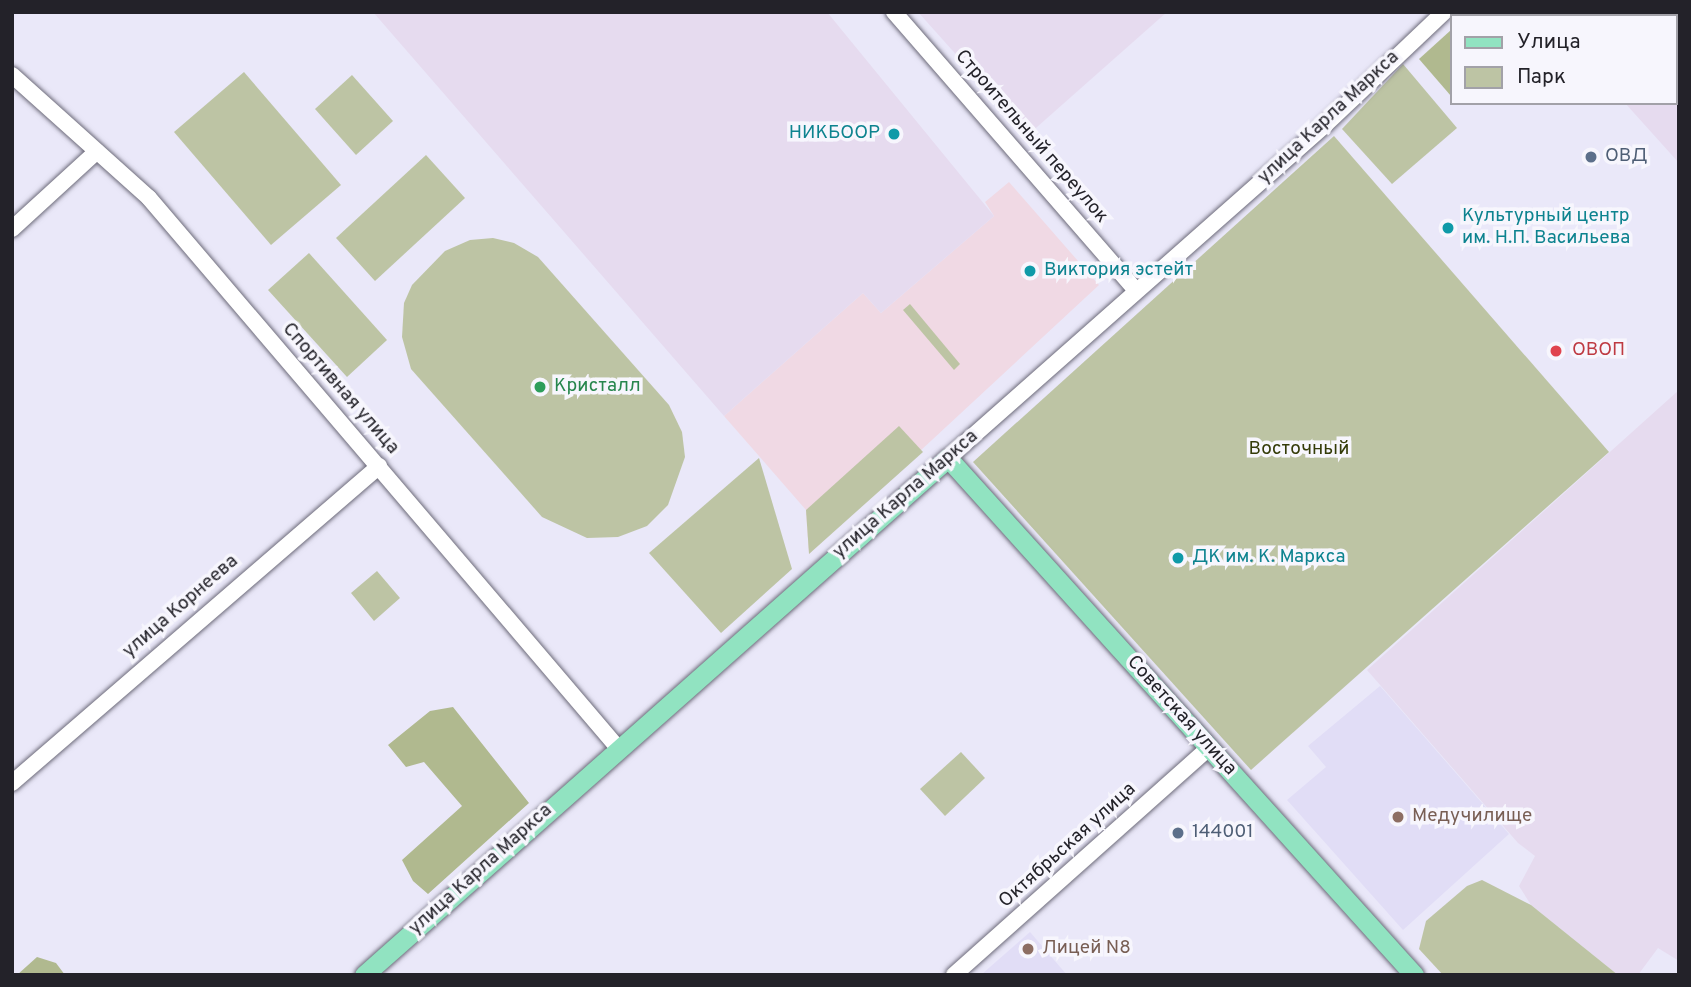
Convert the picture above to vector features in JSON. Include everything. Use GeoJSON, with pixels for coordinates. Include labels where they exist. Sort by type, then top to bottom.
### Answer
{"type":"FeatureCollection","features":[{"type":"Feature","properties":{"kind":"main road","name":"Советская улица"},"geometry":{"type":"LineString","coordinates":[[948,458],[1414,975]]}},
{"type":"Feature","properties":{"kind":"main road","name":"улица Карла Маркса"},"geometry":{"type":"LineString","coordinates":[[364,975],[948,458]]}},
{"type":"Feature","properties":{"kind":"street","name":"Строительный переулок"},"geometry":{"type":"LineString","coordinates":[[894,12],[1136,290]]}},
{"type":"Feature","properties":{"kind":"street","name":"улица Карла Маркса"},"geometry":{"type":"LineString","coordinates":[[948,458],[1444,12]]}},
{"type":"Feature","properties":{"kind":"street","name":"Спортивная улица"},"geometry":{"type":"LineString","coordinates":[[12,75],[97,151],[166,218],[618,748]]}},
{"type":"Feature","properties":{"kind":"street"},"geometry":{"type":"LineString","coordinates":[[12,229],[97,151]]}},
{"type":"Feature","properties":{"kind":"street","name":"улица Корнеева"},"geometry":{"type":"LineString","coordinates":[[12,783],[379,466]]}},
{"type":"Feature","properties":{"kind":"street","name":"Октябрьская улица"},"geometry":{"type":"LineString","coordinates":[[954,975],[1209,748]]}},
{"type":"Feature","properties":{"kind":"shaded area"},"geometry":{"type":"Polygon","coordinates":[[[373,12],[827,12],[994,216],[881,313],[863,293],[724,416],[373,12]]]}},
{"type":"Feature","properties":{"kind":"shaded area"},"geometry":{"type":"Polygon","coordinates":[[[918,12],[1167,12],[1028,135],[918,12]]]}},
{"type":"Feature","properties":{"kind":"shaded area"},"geometry":{"type":"Polygon","coordinates":[[[1544,12],[1679,12],[1679,163],[1627,105],[1677,105],[1677,14],[1544,12]]]}},
{"type":"Feature","properties":{"kind":"shaded area"},"geometry":{"type":"Polygon","coordinates":[[[1009,182],[1099,285],[809,554],[806,510],[724,416],[863,293],[881,313],[994,216],[985,202],[1009,182]]]}},
{"type":"Feature","properties":{"kind":"shaded area"},"geometry":{"type":"Polygon","coordinates":[[[1679,390],[1679,961],[1658,948],[1638,975],[1618,975],[1531,905],[1519,886],[1535,856],[1518,843],[1367,670],[1679,390]]]}},
{"type":"Feature","properties":{"kind":"shaded area","name":"Медучилище"},"geometry":{"type":"Polygon","coordinates":[[[1380,686],[1509,834],[1403,930],[1287,800],[1326,767],[1308,746],[1380,686]]]}},
{"type":"Feature","properties":{"kind":"shaded area","name":"Лицей N8"},"geometry":{"type":"Polygon","coordinates":[[[1030,932],[1067,975],[981,975],[990,967],[1030,932]]]}},
{"type":"Feature","properties":{"kind":"green space"},"geometry":{"type":"Polygon","coordinates":[[[1450,31],[1450,95],[1419,59],[1450,31]]]}},
{"type":"Feature","properties":{"kind":"green space"},"geometry":{"type":"Polygon","coordinates":[[[1403,64],[1457,128],[1392,184],[1342,129],[1403,64]]]}},
{"type":"Feature","properties":{"kind":"green space"},"geometry":{"type":"Polygon","coordinates":[[[244,72],[341,185],[271,245],[174,132],[244,72]]]}},
{"type":"Feature","properties":{"kind":"green space"},"geometry":{"type":"Polygon","coordinates":[[[352,75],[393,121],[356,155],[315,109],[352,75]]]}},
{"type":"Feature","properties":{"kind":"green space","name":"Восточный"},"geometry":{"type":"Polygon","coordinates":[[[1334,136],[1609,452],[1251,770],[973,462],[1334,136]]]}},
{"type":"Feature","properties":{"kind":"green space"},"geometry":{"type":"Polygon","coordinates":[[[426,155],[465,198],[375,281],[336,238],[426,155]]]}},
{"type":"Feature","properties":{"kind":"green space","name":"Кристалл"},"geometry":{"type":"Polygon","coordinates":[[[493,238],[514,243],[538,257],[669,405],[682,432],[685,457],[668,505],[647,526],[618,537],[587,538],[542,517],[411,369],[402,337],[404,303],[412,285],[445,251],[470,240],[493,238]]]}},
{"type":"Feature","properties":{"kind":"green space"},"geometry":{"type":"Polygon","coordinates":[[[309,253],[387,340],[347,377],[268,290],[309,253]]]}},
{"type":"Feature","properties":{"kind":"green space"},"geometry":{"type":"Polygon","coordinates":[[[910,304],[960,364],[954,370],[903,310],[910,304]]]}},
{"type":"Feature","properties":{"kind":"green space"},"geometry":{"type":"Polygon","coordinates":[[[899,426],[923,452],[809,554],[806,510],[899,426]]]}},
{"type":"Feature","properties":{"kind":"green space"},"geometry":{"type":"Polygon","coordinates":[[[759,458],[792,569],[721,633],[649,553],[759,458]]]}},
{"type":"Feature","properties":{"kind":"green space"},"geometry":{"type":"Polygon","coordinates":[[[377,571],[400,598],[374,621],[351,593],[377,571]]]}},
{"type":"Feature","properties":{"kind":"green space"},"geometry":{"type":"Polygon","coordinates":[[[453,707],[529,803],[428,894],[413,881],[402,860],[462,806],[424,762],[406,767],[388,745],[430,711],[453,707]]]}},
{"type":"Feature","properties":{"kind":"green space"},"geometry":{"type":"Polygon","coordinates":[[[961,752],[985,778],[945,816],[920,789],[961,752]]]}},
{"type":"Feature","properties":{"kind":"green space"},"geometry":{"type":"Polygon","coordinates":[[[1482,880],[1531,905],[1618,975],[1443,975],[1419,949],[1426,921],[1467,886],[1482,880]]]}},
{"type":"Feature","properties":{"kind":"green space"},"geometry":{"type":"Polygon","coordinates":[[[37,957],[56,963],[65,975],[17,975],[37,957]]]}},
{"type":"Feature","properties":{"kind":"railway"},"geometry":{"type":"LineString","coordinates":[[1656,12],[1660,14]]}},
{"type":"Feature","properties":{"kind":"place","name":"НИКБООР"},"geometry":{"type":"Point","coordinates":[894,134]}},
{"type":"Feature","properties":{"kind":"place","name":"ОВД"},"geometry":{"type":"Point","coordinates":[1591,157]}},
{"type":"Feature","properties":{"kind":"place","name":"Культурный центр им. Н.П. Васильева"},"geometry":{"type":"Point","coordinates":[1448,228]}},
{"type":"Feature","properties":{"kind":"place","name":"Виктория эстейт"},"geometry":{"type":"Point","coordinates":[1030,271]}},
{"type":"Feature","properties":{"kind":"place","name":"ОВОП"},"geometry":{"type":"Point","coordinates":[1556,351]}},
{"type":"Feature","properties":{"kind":"place","name":"Кристалл"},"geometry":{"type":"Point","coordinates":[540,387]}},
{"type":"Feature","properties":{"kind":"place","name":"ДК им. К. Маркса"},"geometry":{"type":"Point","coordinates":[1178,558]}},
{"type":"Feature","properties":{"kind":"place","name":"Медучилище"},"geometry":{"type":"Point","coordinates":[1398,817]}},
{"type":"Feature","properties":{"kind":"place","name":"144001"},"geometry":{"type":"Point","coordinates":[1178,833]}},
{"type":"Feature","properties":{"kind":"place","name":"Лицей N8"},"geometry":{"type":"Point","coordinates":[1028,949]}}]}
